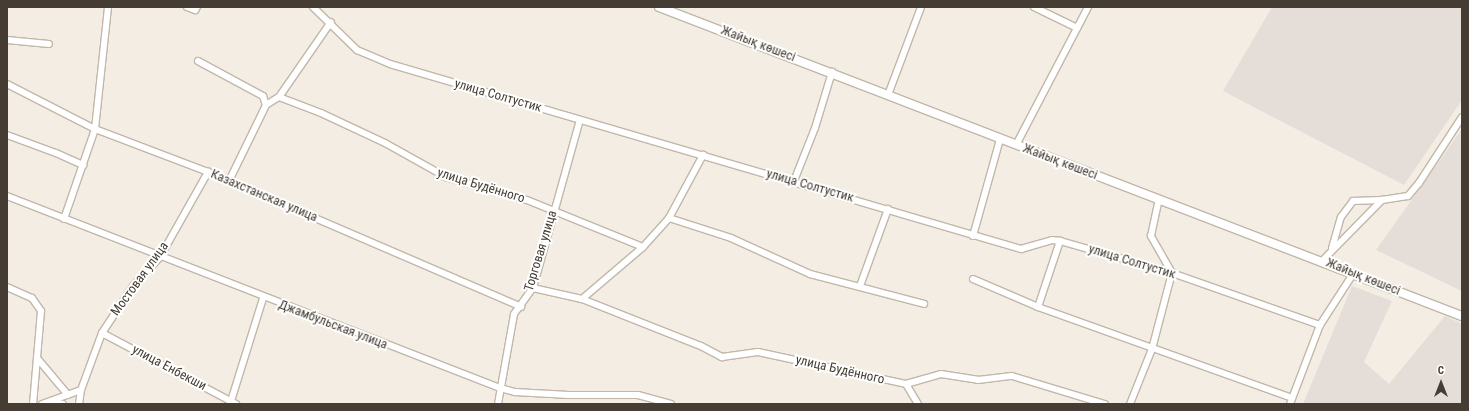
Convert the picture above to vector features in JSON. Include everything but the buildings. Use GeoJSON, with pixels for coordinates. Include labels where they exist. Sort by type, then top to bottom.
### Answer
{"type":"FeatureCollection","features":[{"type":"Feature","properties":{"kind":"street"},"geometry":{"type":"LineString","coordinates":[[64,219],[95,129],[108,7]]}},
{"type":"Feature","properties":{"kind":"street"},"geometry":{"type":"LineString","coordinates":[[187,7],[195,10],[196,7]]}},
{"type":"Feature","properties":{"kind":"street","name":"улица Солтустик"},"geometry":{"type":"LineString","coordinates":[[312,7],[331,22],[358,50],[390,64],[794,181],[973,236],[1021,249],[1052,240],[1060,240],[1172,273],[1320,325]]}},
{"type":"Feature","properties":{"kind":"street","name":"Жайық көшесі"},"geometry":{"type":"LineString","coordinates":[[659,7],[832,72],[1000,139],[1322,260],[1353,274],[1462,316]]}},
{"type":"Feature","properties":{"kind":"street"},"geometry":{"type":"LineString","coordinates":[[888,95],[921,7]]}},
{"type":"Feature","properties":{"kind":"street"},"geometry":{"type":"LineString","coordinates":[[1034,7],[1077,28]]}},
{"type":"Feature","properties":{"kind":"street"},"geometry":{"type":"LineString","coordinates":[[1016,145],[1088,7]]}},
{"type":"Feature","properties":{"kind":"street"},"geometry":{"type":"LineString","coordinates":[[228,181],[266,104],[279,97],[331,22]]}},
{"type":"Feature","properties":{"kind":"street"},"geometry":{"type":"LineString","coordinates":[[7,40],[49,44]]}},
{"type":"Feature","properties":{"kind":"street"},"geometry":{"type":"LineString","coordinates":[[198,61],[263,96],[266,104]]}},
{"type":"Feature","properties":{"kind":"street"},"geometry":{"type":"LineString","coordinates":[[794,181],[815,128],[832,72]]}},
{"type":"Feature","properties":{"kind":"street","name":"Казахстанская улица"},"geometry":{"type":"LineString","coordinates":[[7,84],[95,129],[208,172],[521,307]]}},
{"type":"Feature","properties":{"kind":"street","name":"улица Будённого"},"geometry":{"type":"LineString","coordinates":[[279,97],[321,113],[385,144],[446,177],[554,210],[643,247]]}},
{"type":"Feature","properties":{"kind":"street"},"geometry":{"type":"LineString","coordinates":[[1331,250],[1341,217],[1353,201],[1382,200],[1408,196],[1419,183],[1462,117]]}},
{"type":"Feature","properties":{"kind":"street","name":"Торговая улица"},"geometry":{"type":"LineString","coordinates":[[498,404],[514,314],[521,307],[532,288],[580,120]]}},
{"type":"Feature","properties":{"kind":"street"},"geometry":{"type":"LineString","coordinates":[[7,135],[56,153],[83,165]]}},
{"type":"Feature","properties":{"kind":"street"},"geometry":{"type":"LineString","coordinates":[[973,236],[1000,139]]}},
{"type":"Feature","properties":{"kind":"street"},"geometry":{"type":"LineString","coordinates":[[582,299],[643,247],[669,218],[703,155]]}},
{"type":"Feature","properties":{"kind":"street","name":"Мостовая улица"},"geometry":{"type":"LineString","coordinates":[[79,404],[81,390],[102,333],[134,286],[160,257],[208,172]]}},
{"type":"Feature","properties":{"kind":"street","name":"Джамбульская улица"},"geometry":{"type":"LineString","coordinates":[[7,196],[263,298],[500,388],[515,392],[568,395],[638,395],[649,402],[671,404]]}},
{"type":"Feature","properties":{"kind":"street"},"geometry":{"type":"LineString","coordinates":[[1130,404],[1152,349],[1172,273],[1151,236],[1160,199]]}},
{"type":"Feature","properties":{"kind":"street"},"geometry":{"type":"LineString","coordinates":[[1322,260],[1382,200]]}},
{"type":"Feature","properties":{"kind":"street"},"geometry":{"type":"LineString","coordinates":[[860,286],[888,209]]}},
{"type":"Feature","properties":{"kind":"street"},"geometry":{"type":"LineString","coordinates":[[669,218],[731,238],[810,274],[924,304]]}},
{"type":"Feature","properties":{"kind":"street"},"geometry":{"type":"LineString","coordinates":[[1038,306],[1060,240]]}},
{"type":"Feature","properties":{"kind":"street"},"geometry":{"type":"LineString","coordinates":[[973,279],[1038,306],[1291,401],[1320,325],[1353,274]]}},
{"type":"Feature","properties":{"kind":"street"},"geometry":{"type":"LineString","coordinates":[[7,287],[32,298],[41,311],[33,404]]}},
{"type":"Feature","properties":{"kind":"street","name":"улица Будённого"},"geometry":{"type":"LineString","coordinates":[[532,288],[582,299],[701,346],[722,358],[758,352],[906,384],[942,374],[978,380],[1012,376],[1105,404]]}},
{"type":"Feature","properties":{"kind":"street"},"geometry":{"type":"LineString","coordinates":[[233,403],[263,298]]}},
{"type":"Feature","properties":{"kind":"street","name":"улица Енбекши"},"geometry":{"type":"LineString","coordinates":[[102,333],[233,403]]}},
{"type":"Feature","properties":{"kind":"street"},"geometry":{"type":"LineString","coordinates":[[38,358],[68,395]]}},
{"type":"Feature","properties":{"kind":"street"},"geometry":{"type":"LineString","coordinates":[[906,384],[918,404]]}},
{"type":"Feature","properties":{"kind":"street"},"geometry":{"type":"LineString","coordinates":[[42,404],[81,390]]}},
{"type":"Feature","properties":{"kind":"street"},"geometry":{"type":"LineString","coordinates":[[51,401],[63,404]]}},
{"type":"Feature","properties":{"kind":"shaded area"},"geometry":{"type":"Polygon","coordinates":[[[1272,7],[1462,7],[1462,100],[1404,185],[1223,91],[1272,7]]]}},
{"type":"Feature","properties":{"kind":"shaded area"},"geometry":{"type":"Polygon","coordinates":[[[1462,129],[1462,291],[1376,250],[1462,129]]]}},
{"type":"Feature","properties":{"kind":"shaded area"},"geometry":{"type":"Polygon","coordinates":[[[1352,286],[1392,301],[1364,362],[1389,384],[1445,316],[1462,324],[1462,404],[1303,404],[1352,286]]]}}]}
